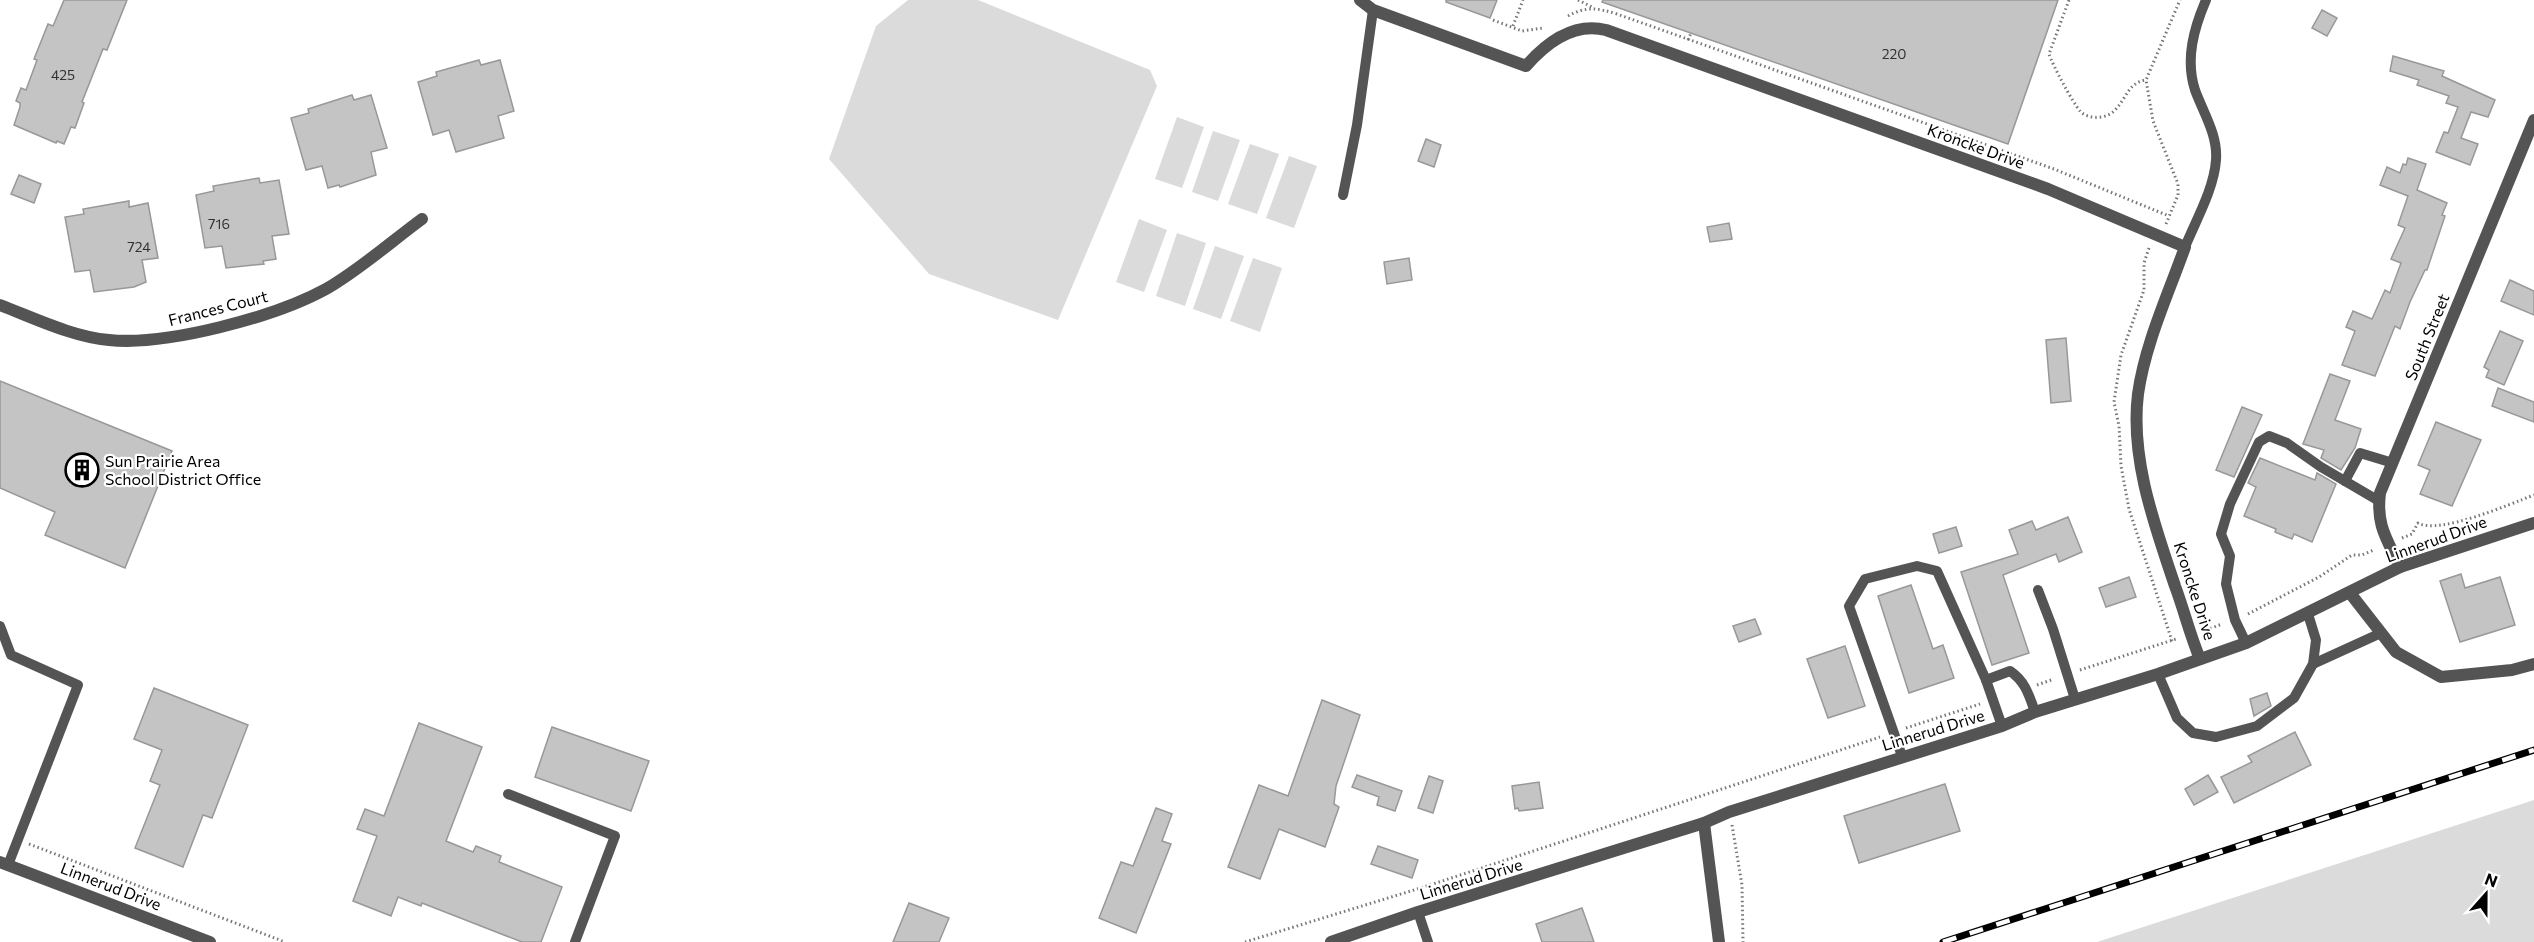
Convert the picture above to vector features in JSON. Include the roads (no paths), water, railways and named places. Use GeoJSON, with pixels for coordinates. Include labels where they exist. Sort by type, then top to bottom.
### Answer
{"type":"FeatureCollection","features":[{"type":"Feature","properties":{"kind":"street","name":"Kroncke Drive"},"geometry":{"type":"LineString","coordinates":[[1360,0],[1373,9],[1526,66],[1542,50],[1572,31],[1583,27],[1606,30],[2048,189],[2185,247],[2150,344],[2140,385],[2137,423],[2145,485],[2188,628],[2200,659]]}},
{"type":"Feature","properties":{"kind":"street","name":"South Street"},"geometry":{"type":"LineString","coordinates":[[2400,567],[2382,527],[2378,512],[2379,501],[2534,120]]}},
{"type":"Feature","properties":{"kind":"street","name":"Frances Court"},"geometry":{"type":"LineString","coordinates":[[0,305],[57,327],[109,340],[172,338],[282,309],[327,288],[422,219]]}},
{"type":"Feature","properties":{"kind":"street","name":"Linnerud Drive"},"geometry":{"type":"LineString","coordinates":[[1331,942],[1418,912],[1704,823],[1729,812],[1902,756],[2002,726],[2075,699],[2158,674],[2246,643],[2400,567],[2534,523]]}},
{"type":"Feature","properties":{"kind":"street"},"geometry":{"type":"LineString","coordinates":[[2350,593],[2396,652],[2441,677],[2512,670],[2534,664]]}},
{"type":"Feature","properties":{"kind":"street"},"geometry":{"type":"LineString","coordinates":[[1704,823],[1719,942]]}},
{"type":"Feature","properties":{"kind":"street","name":"Linnerud Drive"},"geometry":{"type":"LineString","coordinates":[[4,863],[210,942]]}},
{"type":"Feature","properties":{"kind":"lane"},"geometry":{"type":"LineString","coordinates":[[2185,247],[2211,184],[2216,161],[2215,143],[2195,88],[2190,63],[2196,24],[2206,0]]}},
{"type":"Feature","properties":{"kind":"lane"},"geometry":{"type":"LineString","coordinates":[[1342,195],[1357,124],[1373,9]]}},
{"type":"Feature","properties":{"kind":"lane"},"geometry":{"type":"LineString","coordinates":[[2246,643],[2235,620],[2226,584],[2230,556],[2221,534],[2230,504],[2259,441],[2268,436],[2287,443],[2379,501]]}},
{"type":"Feature","properties":{"kind":"lane"},"geometry":{"type":"LineString","coordinates":[[2345,481],[2360,453],[2393,463]]}},
{"type":"Feature","properties":{"kind":"lane"},"geometry":{"type":"LineString","coordinates":[[1902,756],[1849,606],[1865,579],[1917,566],[1937,571],[1986,680],[2002,726]]}},
{"type":"Feature","properties":{"kind":"lane"},"geometry":{"type":"LineString","coordinates":[[2038,590],[2075,699]]}},
{"type":"Feature","properties":{"kind":"lane"},"geometry":{"type":"LineString","coordinates":[[2158,674],[2177,718],[2193,733],[2216,737],[2257,726],[2294,698],[2313,664],[2316,640],[2308,614]]}},
{"type":"Feature","properties":{"kind":"lane"},"geometry":{"type":"LineString","coordinates":[[0,626],[10,655],[78,684],[19,840],[4,863]]}},
{"type":"Feature","properties":{"kind":"lane"},"geometry":{"type":"LineString","coordinates":[[2313,664],[2381,633]]}},
{"type":"Feature","properties":{"kind":"lane"},"geometry":{"type":"LineString","coordinates":[[1986,680],[2010,670],[2018,676],[2027,689],[2035,712]]}},
{"type":"Feature","properties":{"kind":"lane"},"geometry":{"type":"LineString","coordinates":[[508,794],[615,836],[575,942]]}},
{"type":"Feature","properties":{"kind":"lane"},"geometry":{"type":"LineString","coordinates":[[1418,912],[1428,942]]}},
{"type":"Feature","properties":{"kind":"railway"},"geometry":{"type":"LineString","coordinates":[[1943,942],[2534,750]]}},
{"type":"Feature","properties":{"kind":"place","name":"Sun Prairie Area School District Office"},"geometry":{"type":"Point","coordinates":[82,470]}}]}
